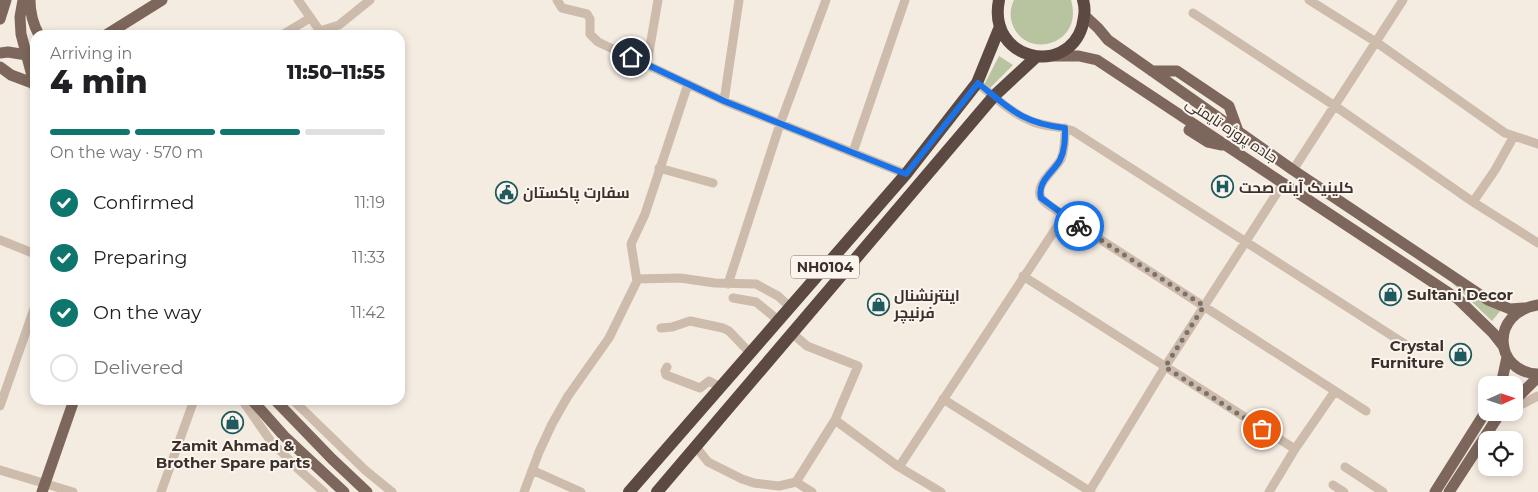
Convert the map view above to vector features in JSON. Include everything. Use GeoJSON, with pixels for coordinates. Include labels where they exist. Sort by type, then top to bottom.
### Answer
{"type":"FeatureCollection","features":[{"type":"Feature","properties":{"kind":"highway","name":"NH0104"},"geometry":{"type":"LineString","coordinates":[[629,492],[906,174],[978,83],[999,29],[996,12],[999,0]]}},
{"type":"Feature","properties":{"kind":"highway"},"geometry":{"type":"LineString","coordinates":[[999,29],[1008,42],[1021,52],[1036,57],[1050,56],[1067,48],[1080,34],[1085,16],[1083,0]]}},
{"type":"Feature","properties":{"kind":"highway","name":"NH0104"},"geometry":{"type":"LineString","coordinates":[[657,492],[994,96],[1036,57]]}},
{"type":"Feature","properties":{"kind":"main road"},"geometry":{"type":"LineString","coordinates":[[0,19],[6,0]]}},
{"type":"Feature","properties":{"kind":"main road"},"geometry":{"type":"LineString","coordinates":[[23,0],[20,17],[21,34],[30,54]]}},
{"type":"Feature","properties":{"kind":"main road"},"geometry":{"type":"LineString","coordinates":[[30,0],[30,9],[36,30]]}},
{"type":"Feature","properties":{"kind":"main road"},"geometry":{"type":"LineString","coordinates":[[114,30],[162,0]]}},
{"type":"Feature","properties":{"kind":"main road","name":"جاده پروژه تایمنی"},"geometry":{"type":"LineString","coordinates":[[1085,16],[1108,40],[1293,170],[1488,300],[1510,309],[1524,308]]}},
{"type":"Feature","properties":{"kind":"main road"},"geometry":{"type":"LineString","coordinates":[[0,53],[8,52],[30,56]]}},
{"type":"Feature","properties":{"kind":"main road","name":"جاده پروژه تایمنی"},"geometry":{"type":"LineString","coordinates":[[1050,56],[1079,56],[1097,60],[1144,90],[1458,299],[1494,333],[1514,365],[1522,371],[1538,375]]}},
{"type":"Feature","properties":{"kind":"main road"},"geometry":{"type":"LineString","coordinates":[[0,67],[11,75],[30,82]]}},
{"type":"Feature","properties":{"kind":"main road"},"geometry":{"type":"LineString","coordinates":[[1502,376],[1506,352],[1503,335],[1506,324],[1514,314],[1524,308],[1538,305]]}},
{"type":"Feature","properties":{"kind":"main road"},"geometry":{"type":"LineString","coordinates":[[1523,391],[1538,375]]}},
{"type":"Feature","properties":{"kind":"main road"},"geometry":{"type":"LineString","coordinates":[[43,488],[72,405]]}},
{"type":"Feature","properties":{"kind":"main road"},"geometry":{"type":"LineString","coordinates":[[256,405],[284,436],[344,492]]}},
{"type":"Feature","properties":{"kind":"main road"},"geometry":{"type":"LineString","coordinates":[[280,405],[367,492]]}},
{"type":"Feature","properties":{"kind":"main road"},"geometry":{"type":"LineString","coordinates":[[1435,492],[1480,421]]}},
{"type":"Feature","properties":{"kind":"main road"},"geometry":{"type":"LineString","coordinates":[[1449,492],[1495,421]]}},
{"type":"Feature","properties":{"kind":"street"},"geometry":{"type":"LineString","coordinates":[[298,0],[319,30]]}},
{"type":"Feature","properties":{"kind":"street"},"geometry":{"type":"LineString","coordinates":[[323,30],[339,25],[370,0]]}},
{"type":"Feature","properties":{"kind":"street"},"geometry":{"type":"LineString","coordinates":[[557,0],[562,8],[587,14],[590,18],[590,34],[593,38],[724,101],[906,174]]}},
{"type":"Feature","properties":{"kind":"street"},"geometry":{"type":"LineString","coordinates":[[647,64],[658,0]]}},
{"type":"Feature","properties":{"kind":"street"},"geometry":{"type":"LineString","coordinates":[[724,101],[739,0]]}},
{"type":"Feature","properties":{"kind":"street"},"geometry":{"type":"LineString","coordinates":[[728,284],[780,124],[826,0]]}},
{"type":"Feature","properties":{"kind":"street"},"geometry":{"type":"LineString","coordinates":[[853,152],[905,0]]}},
{"type":"Feature","properties":{"kind":"street"},"geometry":{"type":"LineString","coordinates":[[1309,0],[1376,42],[1505,132],[1538,144]]}},
{"type":"Feature","properties":{"kind":"street"},"geometry":{"type":"LineString","coordinates":[[1293,170],[1403,0]]}},
{"type":"Feature","properties":{"kind":"street"},"geometry":{"type":"LineString","coordinates":[[1193,13],[1335,106],[1473,202],[1538,243]]}},
{"type":"Feature","properties":{"kind":"street"},"geometry":{"type":"LineString","coordinates":[[290,30],[310,18]]}},
{"type":"Feature","properties":{"kind":"street"},"geometry":{"type":"LineString","coordinates":[[978,83],[1018,115],[1045,126],[1065,128],[1072,131],[1408,346]]}},
{"type":"Feature","properties":{"kind":"street"},"geometry":{"type":"LineString","coordinates":[[524,492],[539,452],[556,417],[568,396],[609,338],[638,279],[631,244],[640,227],[688,84]]}},
{"type":"Feature","properties":{"kind":"street"},"geometry":{"type":"LineString","coordinates":[[1065,128],[1065,141],[1060,159],[1043,181],[1040,191],[1041,198],[1064,216],[1366,411]]}},
{"type":"Feature","properties":{"kind":"street"},"geometry":{"type":"LineString","coordinates":[[1473,202],[1495,170],[1514,136]]}},
{"type":"Feature","properties":{"kind":"street"},"geometry":{"type":"LineString","coordinates":[[659,168],[713,183]]}},
{"type":"Feature","properties":{"kind":"street"},"geometry":{"type":"LineString","coordinates":[[943,399],[1090,492],[1165,367],[1284,182]]}},
{"type":"Feature","properties":{"kind":"street"},"geometry":{"type":"LineString","coordinates":[[899,467],[1064,216]]}},
{"type":"Feature","properties":{"kind":"street"},"geometry":{"type":"LineString","coordinates":[[0,240],[30,252]]}},
{"type":"Feature","properties":{"kind":"street"},"geometry":{"type":"LineString","coordinates":[[1023,276],[1294,450]]}},
{"type":"Feature","properties":{"kind":"street"},"geometry":{"type":"LineString","coordinates":[[638,279],[680,278],[761,286],[778,296],[790,307]]}},
{"type":"Feature","properties":{"kind":"street"},"geometry":{"type":"LineString","coordinates":[[733,298],[756,302],[778,320]]}},
{"type":"Feature","properties":{"kind":"street"},"geometry":{"type":"LineString","coordinates":[[0,406],[30,320]]}},
{"type":"Feature","properties":{"kind":"street"},"geometry":{"type":"LineString","coordinates":[[661,328],[672,327],[690,321],[724,328],[750,353]]}},
{"type":"Feature","properties":{"kind":"street"},"geometry":{"type":"LineString","coordinates":[[696,447],[708,462],[714,466],[748,481],[777,489],[796,482],[835,420],[858,366],[807,346],[793,334]]}},
{"type":"Feature","properties":{"kind":"street"},"geometry":{"type":"LineString","coordinates":[[667,367],[666,375],[700,388],[709,381],[720,388]]}},
{"type":"Feature","properties":{"kind":"street"},"geometry":{"type":"LineString","coordinates":[[1269,492],[1294,450],[1335,391]]}},
{"type":"Feature","properties":{"kind":"street"},"geometry":{"type":"LineString","coordinates":[[1523,402],[1538,396]]}},
{"type":"Feature","properties":{"kind":"street"},"geometry":{"type":"LineString","coordinates":[[161,492],[192,405]]}},
{"type":"Feature","properties":{"kind":"street"},"geometry":{"type":"LineString","coordinates":[[246,405],[270,440],[324,492]]}},
{"type":"Feature","properties":{"kind":"street"},"geometry":{"type":"LineString","coordinates":[[298,405],[346,453],[392,492]]}},
{"type":"Feature","properties":{"kind":"street"},"geometry":{"type":"LineString","coordinates":[[835,420],[899,467],[941,492]]}},
{"type":"Feature","properties":{"kind":"street"},"geometry":{"type":"LineString","coordinates":[[1345,467],[1383,492]]}},
{"type":"Feature","properties":{"kind":"street"},"geometry":{"type":"LineString","coordinates":[[0,470],[43,488],[74,492]]}},
{"type":"Feature","properties":{"kind":"street"},"geometry":{"type":"LineString","coordinates":[[532,470],[581,492]]}},
{"type":"Feature","properties":{"kind":"street"},"geometry":{"type":"LineString","coordinates":[[796,482],[812,492]]}},
{"type":"Feature","properties":{"kind":"street"},"geometry":{"type":"LineString","coordinates":[[1333,485],[1344,492]]}},
{"type":"Feature","properties":{"kind":"green space"},"geometry":{"type":"Polygon","coordinates":[[[1014,0],[1071,0],[1073,16],[1069,29],[1061,38],[1050,43],[1038,44],[1026,41],[1017,32],[1011,19],[1014,0]]]}},
{"type":"Feature","properties":{"kind":"green space"},"geometry":{"type":"Polygon","coordinates":[[[999,56],[1013,65],[989,89],[984,85],[999,56]]]}},
{"type":"Feature","properties":{"kind":"green space"},"geometry":{"type":"Polygon","coordinates":[[[1451,282],[1501,310],[1492,321],[1451,282]]]}},
{"type":"Feature","properties":{"kind":"way so far"},"geometry":{"type":"LineString","coordinates":[[1079,226],[1204,306],[1165,367],[1262,429]]}},
{"type":"Feature","properties":{"kind":"place","name":"کلینیک آینه صحت"},"geometry":{"type":"Point","coordinates":[1223,187]}},
{"type":"Feature","properties":{"kind":"place","name":"سفارت پاکستان"},"geometry":{"type":"Point","coordinates":[507,192]}},
{"type":"Feature","properties":{"kind":"place","name":"Sultani Decor"},"geometry":{"type":"Point","coordinates":[1391,294]}},
{"type":"Feature","properties":{"kind":"place","name":"اینترنشنال فرنیچر"},"geometry":{"type":"Point","coordinates":[878,304]}},
{"type":"Feature","properties":{"kind":"place","name":"Crystal Furniture"},"geometry":{"type":"Point","coordinates":[1460,354]}},
{"type":"Feature","properties":{"kind":"place","name":"Zamit Ahmad & Brother Spare parts"},"geometry":{"type":"Point","coordinates":[233,422]}},
{"type":"Feature","properties":{"kind":"route"},"geometry":{"type":"LineString","coordinates":[[631,57],[724,101],[906,174],[978,83],[1018,115],[1045,126],[1065,128],[1065,141],[1060,159],[1043,181],[1040,191],[1041,198],[1079,226]]}}]}
